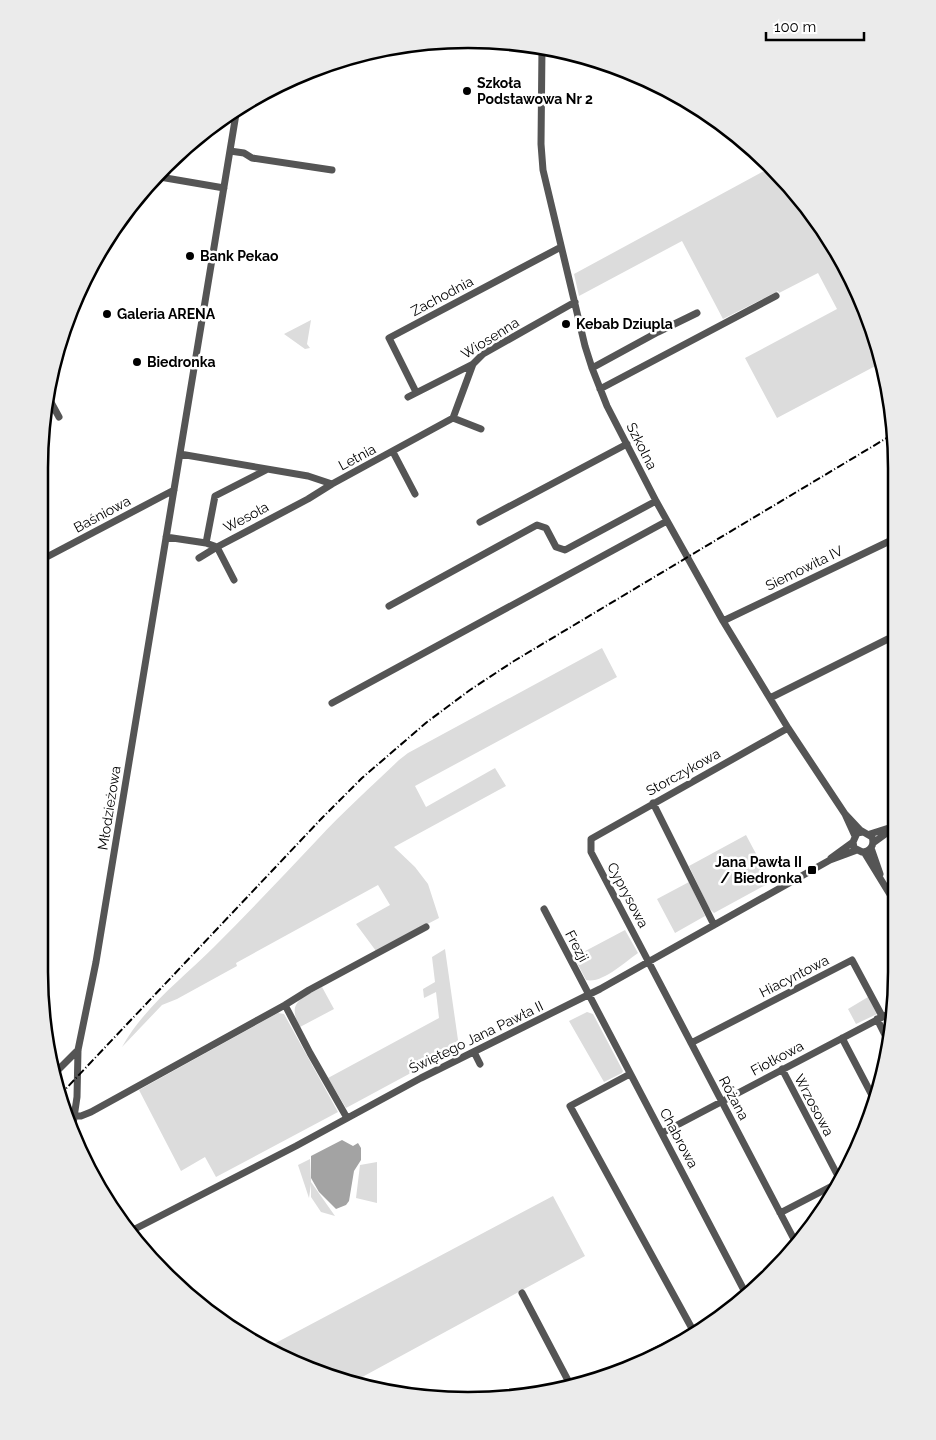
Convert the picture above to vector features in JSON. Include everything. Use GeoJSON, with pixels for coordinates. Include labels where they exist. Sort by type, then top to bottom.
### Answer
{"type":"FeatureCollection","features":[{"type":"Feature","properties":{"kind":"street","name":"Szkolna"},"geometry":{"type":"LineString","coordinates":[[542,55],[541,159],[575,302],[592,368],[600,389],[667,521],[723,622],[788,728],[845,814],[854,839],[861,851]]}},
{"type":"Feature","properties":{"kind":"street","name":"Młodzieżowa"},"geometry":{"type":"LineString","coordinates":[[75,1116],[78,1050],[96,962],[236,117]]}},
{"type":"Feature","properties":{"kind":"street"},"geometry":{"type":"LineString","coordinates":[[230,150],[244,153],[252,158],[332,170]]}},
{"type":"Feature","properties":{"kind":"street"},"geometry":{"type":"LineString","coordinates":[[165,178],[224,188]]}},
{"type":"Feature","properties":{"kind":"street","name":"Zachodnia"},"geometry":{"type":"LineString","coordinates":[[416,392],[389,338],[561,247]]}},
{"type":"Feature","properties":{"kind":"street"},"geometry":{"type":"LineString","coordinates":[[600,389],[776,296]]}},
{"type":"Feature","properties":{"kind":"street","name":"Wiosenna"},"geometry":{"type":"LineString","coordinates":[[408,397],[473,364],[483,354],[575,302]]}},
{"type":"Feature","properties":{"kind":"street"},"geometry":{"type":"LineString","coordinates":[[592,368],[697,313]]}},
{"type":"Feature","properties":{"kind":"street"},"geometry":{"type":"LineString","coordinates":[[473,364],[453,418],[481,429]]}},
{"type":"Feature","properties":{"kind":"street"},"geometry":{"type":"LineString","coordinates":[[52,405],[59,417]]}},
{"type":"Feature","properties":{"kind":"street","name":"Letnia"},"geometry":{"type":"LineString","coordinates":[[180,454],[308,476],[332,484],[453,418]]}},
{"type":"Feature","properties":{"kind":"street"},"geometry":{"type":"LineString","coordinates":[[480,522],[627,444]]}},
{"type":"Feature","properties":{"kind":"street"},"geometry":{"type":"LineString","coordinates":[[393,452],[414,494]]}},
{"type":"Feature","properties":{"kind":"street"},"geometry":{"type":"LineString","coordinates":[[206,543],[214,496],[266,470]]}},
{"type":"Feature","properties":{"kind":"street","name":"Wesoła"},"geometry":{"type":"LineString","coordinates":[[166,537],[206,543],[217,547],[308,499],[332,484]]}},
{"type":"Feature","properties":{"kind":"street","name":"Baśniowa"},"geometry":{"type":"LineString","coordinates":[[48,557],[174,490]]}},
{"type":"Feature","properties":{"kind":"street"},"geometry":{"type":"LineString","coordinates":[[389,606],[537,525],[546,528],[556,547],[565,550],[656,500]]}},
{"type":"Feature","properties":{"kind":"street"},"geometry":{"type":"LineString","coordinates":[[332,703],[667,521]]}},
{"type":"Feature","properties":{"kind":"street","name":"Siemowita IV"},"geometry":{"type":"LineString","coordinates":[[723,622],[888,542]]}},
{"type":"Feature","properties":{"kind":"street"},"geometry":{"type":"LineString","coordinates":[[199,558],[217,547],[234,580]]}},
{"type":"Feature","properties":{"kind":"street"},"geometry":{"type":"LineString","coordinates":[[770,698],[888,639]]}},
{"type":"Feature","properties":{"kind":"street","name":"Storczykowa"},"geometry":{"type":"LineString","coordinates":[[591,839],[788,728]]}},
{"type":"Feature","properties":{"kind":"street"},"geometry":{"type":"LineString","coordinates":[[654,802],[714,925]]}},
{"type":"Feature","properties":{"kind":"street","name":"Szkolna"},"geometry":{"type":"LineString","coordinates":[[845,814],[867,833]]}},
{"type":"Feature","properties":{"kind":"street"},"geometry":{"type":"LineString","coordinates":[[880,877],[867,833],[888,828]]}},
{"type":"Feature","properties":{"kind":"street"},"geometry":{"type":"LineString","coordinates":[[872,845],[888,831]]}},
{"type":"Feature","properties":{"kind":"street","name":"Świętego Jana Pawła II"},"geometry":{"type":"LineString","coordinates":[[135,1229],[296,1146],[420,1078],[589,994],[830,860],[854,839],[867,833]]}},
{"type":"Feature","properties":{"kind":"street","name":"Cyprysowa"},"geometry":{"type":"LineString","coordinates":[[591,839],[591,852],[648,962]]}},
{"type":"Feature","properties":{"kind":"street","name":"Świętego Jana Pawła II"},"geometry":{"type":"LineString","coordinates":[[830,860],[861,851],[872,845]]}},
{"type":"Feature","properties":{"kind":"street"},"geometry":{"type":"LineString","coordinates":[[861,851],[888,891]]}},
{"type":"Feature","properties":{"kind":"street","name":"Frezji"},"geometry":{"type":"LineString","coordinates":[[544,910],[589,994]]}},
{"type":"Feature","properties":{"kind":"street"},"geometry":{"type":"LineString","coordinates":[[75,1116],[87,1114],[100,1108],[309,990],[426,927]]}},
{"type":"Feature","properties":{"kind":"street","name":"Hiacyntowa"},"geometry":{"type":"LineString","coordinates":[[691,1043],[852,960],[879,1018]]}},
{"type":"Feature","properties":{"kind":"street","name":"Różana"},"geometry":{"type":"LineString","coordinates":[[648,962],[793,1238]]}},
{"type":"Feature","properties":{"kind":"street","name":"Chabrowa"},"geometry":{"type":"LineString","coordinates":[[589,994],[744,1289]]}},
{"type":"Feature","properties":{"kind":"street"},"geometry":{"type":"LineString","coordinates":[[285,1005],[347,1118]]}},
{"type":"Feature","properties":{"kind":"street","name":"Fiołkowa"},"geometry":{"type":"LineString","coordinates":[[662,1133],[886,1015]]}},
{"type":"Feature","properties":{"kind":"street"},"geometry":{"type":"LineString","coordinates":[[879,1018],[884,1030]]}},
{"type":"Feature","properties":{"kind":"street"},"geometry":{"type":"LineString","coordinates":[[842,1038],[871,1092]]}},
{"type":"Feature","properties":{"kind":"street"},"geometry":{"type":"LineString","coordinates":[[59,1068],[78,1050]]}},
{"type":"Feature","properties":{"kind":"street"},"geometry":{"type":"LineString","coordinates":[[474,1052],[480,1064]]}},
{"type":"Feature","properties":{"kind":"street","name":"Wrzosowa"},"geometry":{"type":"LineString","coordinates":[[782,1069],[837,1173]]}},
{"type":"Feature","properties":{"kind":"street"},"geometry":{"type":"LineString","coordinates":[[630,1074],[570,1106],[691,1328]]}},
{"type":"Feature","properties":{"kind":"street"},"geometry":{"type":"LineString","coordinates":[[780,1213],[829,1188]]}},
{"type":"Feature","properties":{"kind":"street"},"geometry":{"type":"LineString","coordinates":[[522,1293],[568,1380]]}},
{"type":"Feature","properties":{"kind":"shaded area"},"geometry":{"type":"Polygon","coordinates":[[[764,171],[802,212],[832,258],[856,307],[876,366],[777,418],[745,358],[837,309],[818,273],[723,319],[682,241],[579,296],[574,274],[764,171]]]}},
{"type":"Feature","properties":{"kind":"shaded area"},"geometry":{"type":"Polygon","coordinates":[[[311,320],[307,344],[310,348],[305,349],[284,334],[311,320]]]}},
{"type":"Feature","properties":{"kind":"shaded area"},"geometry":{"type":"Polygon","coordinates":[[[602,648],[617,677],[415,786],[426,807],[495,768],[506,786],[394,847],[415,867],[428,884],[439,918],[376,951],[356,924],[390,905],[378,885],[236,963],[237,966],[177,999],[162,1005],[122,1047],[131,1032],[153,1006],[227,934],[337,819],[399,760],[408,753],[602,648]]]}},
{"type":"Feature","properties":{"kind":"shaded area"},"geometry":{"type":"Polygon","coordinates":[[[746,835],[771,882],[714,913],[709,908],[689,866],[746,835]]]}},
{"type":"Feature","properties":{"kind":"shaded area"},"geometry":{"type":"Polygon","coordinates":[[[689,882],[705,916],[675,933],[657,899],[689,882]]]}},
{"type":"Feature","properties":{"kind":"shaded area"},"geometry":{"type":"Polygon","coordinates":[[[625,930],[638,953],[606,976],[599,979],[586,980],[574,957],[625,930]]]}},
{"type":"Feature","properties":{"kind":"shaded area"},"geometry":{"type":"Polygon","coordinates":[[[445,949],[459,1047],[346,1108],[328,1078],[439,1018],[436,992],[424,998],[423,989],[435,982],[432,957],[445,949]]]}},
{"type":"Feature","properties":{"kind":"shaded area"},"geometry":{"type":"Polygon","coordinates":[[[322,987],[334,1009],[300,1027],[295,1012],[298,1002],[322,987]]]}},
{"type":"Feature","properties":{"kind":"shaded area"},"geometry":{"type":"Polygon","coordinates":[[[868,997],[877,1014],[856,1024],[848,1009],[868,997]]]}},
{"type":"Feature","properties":{"kind":"shaded area"},"geometry":{"type":"Polygon","coordinates":[[[587,1012],[593,1014],[623,1071],[604,1082],[569,1021],[587,1012]]]}},
{"type":"Feature","properties":{"kind":"shaded area"},"geometry":{"type":"Polygon","coordinates":[[[278,1013],[284,1014],[338,1112],[216,1177],[205,1157],[181,1171],[139,1090],[278,1013]]]}},
{"type":"Feature","properties":{"kind":"shaded area"},"geometry":{"type":"Polygon","coordinates":[[[342,1140],[353,1146],[358,1143],[361,1148],[361,1160],[354,1171],[349,1201],[346,1205],[336,1209],[319,1192],[311,1178],[311,1156],[342,1140]]]}},
{"type":"Feature","properties":{"kind":"shaded area"},"geometry":{"type":"Polygon","coordinates":[[[310,1159],[311,1182],[335,1216],[321,1212],[311,1197],[311,1184],[309,1198],[298,1165],[310,1159]]]}},
{"type":"Feature","properties":{"kind":"shaded area"},"geometry":{"type":"Polygon","coordinates":[[[377,1162],[377,1203],[356,1198],[360,1165],[377,1162]]]}},
{"type":"Feature","properties":{"kind":"shaded area"},"geometry":{"type":"Polygon","coordinates":[[[553,1196],[585,1256],[360,1378],[307,1360],[273,1344],[553,1196]]]}},
{"type":"Feature","properties":{"kind":"railway"},"geometry":{"type":"LineString","coordinates":[[65,1090],[322,818],[362,778],[427,722],[470,690],[514,661],[888,437]]}},
{"type":"Feature","properties":{"kind":"place","name":"Szkoła Podstawowa Nr 2"},"geometry":{"type":"Point","coordinates":[467,91]}},
{"type":"Feature","properties":{"kind":"place","name":"Bank Pekao"},"geometry":{"type":"Point","coordinates":[190,256]}},
{"type":"Feature","properties":{"kind":"place","name":"Galeria ARENA"},"geometry":{"type":"Point","coordinates":[107,314]}},
{"type":"Feature","properties":{"kind":"place","name":"Kebab Dziupla"},"geometry":{"type":"Point","coordinates":[566,324]}},
{"type":"Feature","properties":{"kind":"place","name":"Biedronka"},"geometry":{"type":"Point","coordinates":[137,362]}},
{"type":"Feature","properties":{"kind":"place","name":"Jana Pawła II / Biedronka"},"geometry":{"type":"Point","coordinates":[812,870]}}]}
